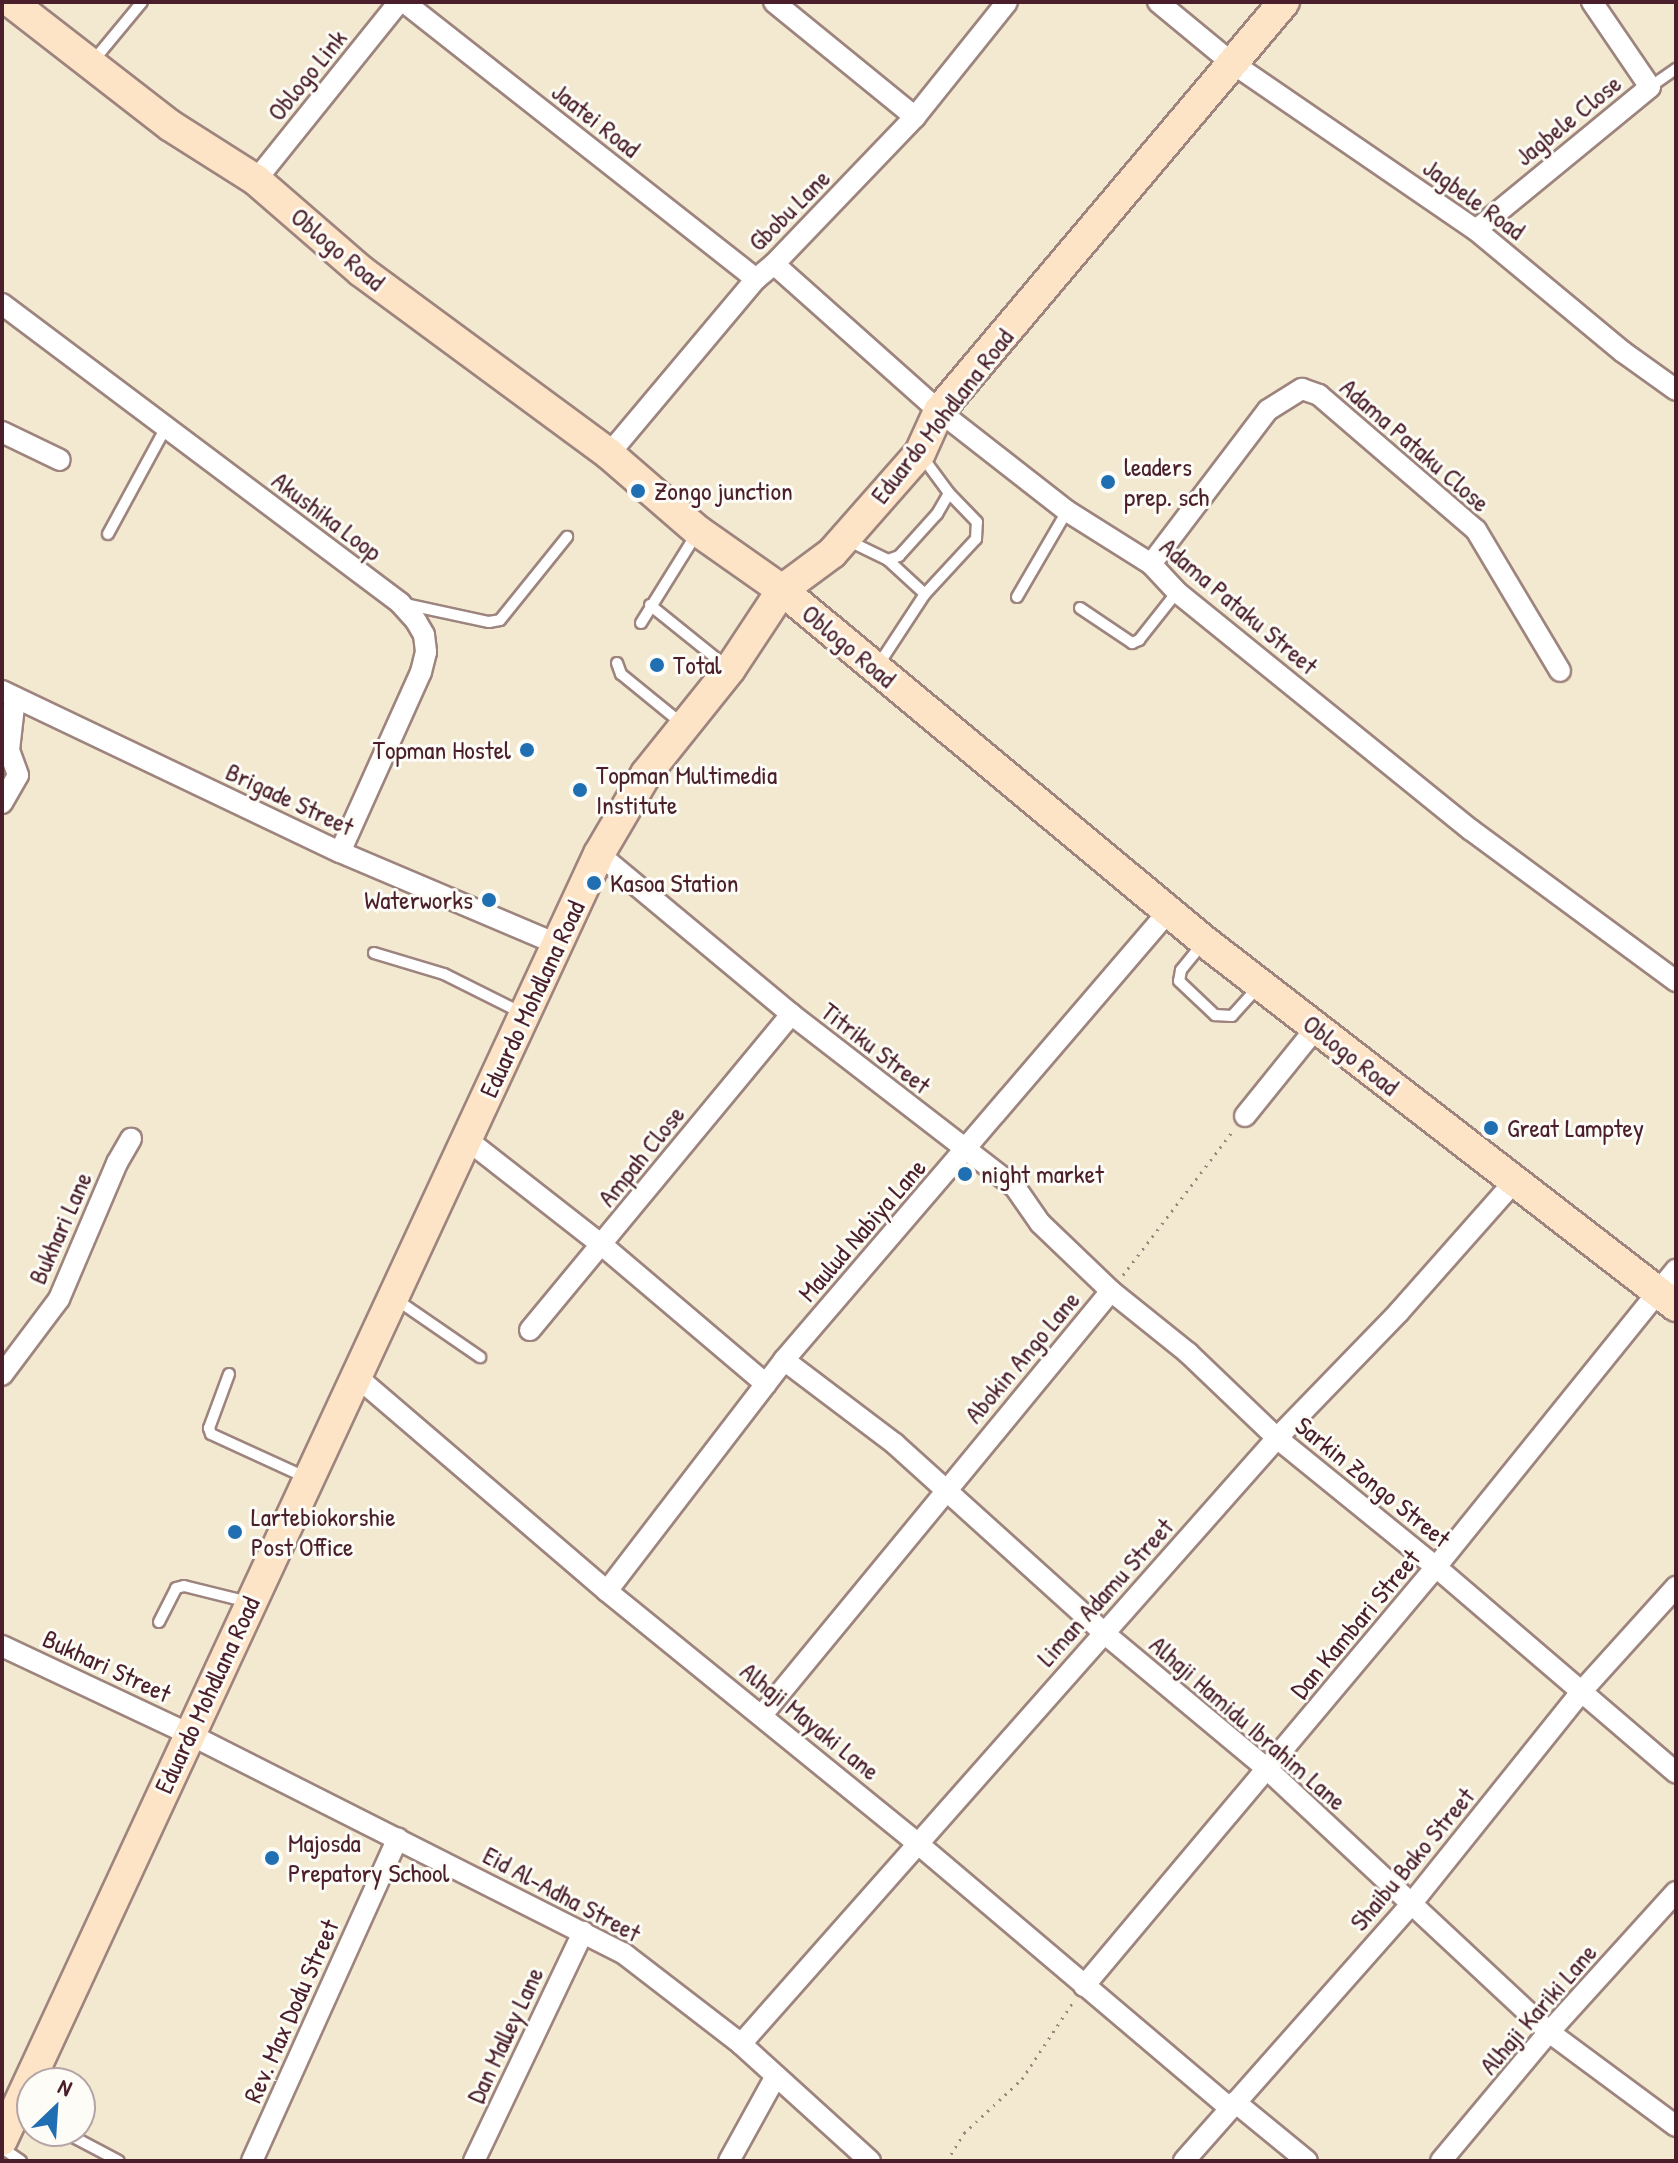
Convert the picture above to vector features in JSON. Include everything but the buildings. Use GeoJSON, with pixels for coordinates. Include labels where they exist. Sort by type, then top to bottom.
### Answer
{"type":"FeatureCollection","features":[{"type":"Feature","properties":{"kind":"main road","name":"Oblogo Road"},"geometry":{"type":"LineString","coordinates":[[11,2],[171,126],[256,180],[361,271],[609,454],[698,531],[782,590],[1204,941],[1514,1182],[1670,1289]]}},
{"type":"Feature","properties":{"kind":"main road","name":"Eduardo Mohdlana Road"},"geometry":{"type":"LineString","coordinates":[[43,2067],[189,1734],[465,1138],[526,1015],[599,854],[646,774],[730,669],[782,590],[832,553],[920,453],[939,411],[1284,2]]}},
{"type":"Feature","properties":{"kind":"main road","name":"Eduardo Mohdlana Road"},"geometry":{"type":"LineString","coordinates":[[2,2140],[16,2122]]}},
{"type":"Feature","properties":{"kind":"street","name":"Oblogo Link"},"geometry":{"type":"LineString","coordinates":[[256,180],[402,2]]}},
{"type":"Feature","properties":{"kind":"street","name":"Jaatei Road"},"geometry":{"type":"LineString","coordinates":[[402,2],[756,279]]}},
{"type":"Feature","properties":{"kind":"street"},"geometry":{"type":"LineString","coordinates":[[774,2],[915,117]]}},
{"type":"Feature","properties":{"kind":"street","name":"Gbobu Lane"},"geometry":{"type":"LineString","coordinates":[[609,454],[756,279],[915,117],[1007,2]]}},
{"type":"Feature","properties":{"kind":"street","name":"Jagbele Road"},"geometry":{"type":"LineString","coordinates":[[1158,2],[1232,63],[1476,230],[1623,352],[1676,389]]}},
{"type":"Feature","properties":{"kind":"street","name":"Jagbele Close"},"geometry":{"type":"LineString","coordinates":[[1476,230],[1650,87],[1592,2]]}},
{"type":"Feature","properties":{"kind":"street","name":"Adama Pataku Street"},"geometry":{"type":"LineString","coordinates":[[774,264],[939,411],[1067,511],[1151,564],[1177,592],[1471,830],[1676,981]]}},
{"type":"Feature","properties":{"kind":"street","name":"Akushika Loop"},"geometry":{"type":"LineString","coordinates":[[2,304],[400,603],[424,635],[426,652],[421,672],[340,852]]}},
{"type":"Feature","properties":{"kind":"street","name":"Adama Pataku Close"},"geometry":{"type":"LineString","coordinates":[[1151,564],[1268,410],[1302,389],[1319,395],[1476,530],[1560,671]]}},
{"type":"Feature","properties":{"kind":"street"},"geometry":{"type":"LineString","coordinates":[[2,432],[60,460]]}},
{"type":"Feature","properties":{"kind":"street"},"geometry":{"type":"LineString","coordinates":[[2,803],[18,775],[9,750],[8,694]]}},
{"type":"Feature","properties":{"kind":"street","name":"Brigade Street"},"geometry":{"type":"LineString","coordinates":[[8,694],[340,852],[559,945]]}},
{"type":"Feature","properties":{"kind":"street","name":"Titriku Street"},"geometry":{"type":"LineString","coordinates":[[599,854],[791,1014],[1015,1187],[1040,1223],[1111,1291]]}},
{"type":"Feature","properties":{"kind":"street","name":"Maulud Nabiya Lane"},"geometry":{"type":"LineString","coordinates":[[607,1591],[784,1360],[1168,912]]}},
{"type":"Feature","properties":{"kind":"street","name":"Ampah Close"},"geometry":{"type":"LineString","coordinates":[[530,1330],[791,1014]]}},
{"type":"Feature","properties":{"kind":"street"},"geometry":{"type":"LineString","coordinates":[[1245,1116],[1316,1028]]}},
{"type":"Feature","properties":{"kind":"street"},"geometry":{"type":"LineString","coordinates":[[465,1138],[602,1245],[766,1384]]}},
{"type":"Feature","properties":{"kind":"street","name":"Bukhari Lane"},"geometry":{"type":"LineString","coordinates":[[2,1375],[59,1299],[117,1163],[131,1139]]}},
{"type":"Feature","properties":{"kind":"street","name":"Liman Adamu Street"},"geometry":{"type":"LineString","coordinates":[[741,2044],[916,1842],[1277,1438],[1399,1312],[1514,1182]]}},
{"type":"Feature","properties":{"kind":"street","name":"Dan Kambari Street"},"geometry":{"type":"LineString","coordinates":[[1084,1986],[1670,1289]]}},
{"type":"Feature","properties":{"kind":"street","name":"Sarkin Zongo Street"},"geometry":{"type":"LineString","coordinates":[[1111,1291],[1188,1353],[1277,1438],[1436,1567],[1676,1773]]}},
{"type":"Feature","properties":{"kind":"street","name":"Abokin Ango Lane"},"geometry":{"type":"LineString","coordinates":[[762,1715],[944,1490],[1111,1291]]}},
{"type":"Feature","properties":{"kind":"street","name":"Alhaji Hamidu Ibrahim Lane"},"geometry":{"type":"LineString","coordinates":[[784,1360],[895,1444],[1104,1633],[1267,1769],[1549,2032],[1676,2126]]}},
{"type":"Feature","properties":{"kind":"street","name":"Alhaji Mayaki Lane"},"geometry":{"type":"LineString","coordinates":[[356,1376],[607,1591],[916,1842],[1084,1986],[1307,2161]]}},
{"type":"Feature","properties":{"kind":"street","name":"Shaibu Bako Street"},"geometry":{"type":"LineString","coordinates":[[1184,2161],[1412,1903],[1581,1692],[1676,1587]]}},
{"type":"Feature","properties":{"kind":"street","name":"Bukhari Street"},"geometry":{"type":"LineString","coordinates":[[2,1646],[189,1734]]}},
{"type":"Feature","properties":{"kind":"street","name":"Eid Al-Adha Street"},"geometry":{"type":"LineString","coordinates":[[189,1734],[623,1953],[741,2044],[870,2161]]}},
{"type":"Feature","properties":{"kind":"street","name":"Rev. Max Dodu Street"},"geometry":{"type":"LineString","coordinates":[[252,2161],[398,1838]]}},
{"type":"Feature","properties":{"kind":"street","name":"Alhaji Kariki Lane"},"geometry":{"type":"LineString","coordinates":[[1441,2161],[1549,2032],[1676,1892]]}},
{"type":"Feature","properties":{"kind":"street","name":"Dan Malley Lane"},"geometry":{"type":"LineString","coordinates":[[474,2161],[583,1932]]}},
{"type":"Feature","properties":{"kind":"street"},"geometry":{"type":"LineString","coordinates":[[729,2161],[776,2076]]}},
{"type":"Feature","properties":{"kind":"lane"},"geometry":{"type":"LineString","coordinates":[[90,64],[142,2]]}},
{"type":"Feature","properties":{"kind":"lane"},"geometry":{"type":"LineString","coordinates":[[1650,87],[1676,69]]}},
{"type":"Feature","properties":{"kind":"lane"},"geometry":{"type":"LineString","coordinates":[[108,534],[166,427]]}},
{"type":"Feature","properties":{"kind":"lane"},"geometry":{"type":"LineString","coordinates":[[876,668],[925,594],[976,539],[979,531],[977,522],[949,493],[920,453]]}},
{"type":"Feature","properties":{"kind":"lane"},"geometry":{"type":"LineString","coordinates":[[888,560],[899,556],[937,514],[949,493]]}},
{"type":"Feature","properties":{"kind":"lane"},"geometry":{"type":"LineString","coordinates":[[1017,597],[1067,511]]}},
{"type":"Feature","properties":{"kind":"lane"},"geometry":{"type":"LineString","coordinates":[[641,623],[698,531]]}},
{"type":"Feature","properties":{"kind":"lane"},"geometry":{"type":"LineString","coordinates":[[400,603],[489,622],[500,620],[567,537]]}},
{"type":"Feature","properties":{"kind":"lane"},"geometry":{"type":"LineString","coordinates":[[845,538],[888,560],[925,594]]}},
{"type":"Feature","properties":{"kind":"lane"},"geometry":{"type":"LineString","coordinates":[[1080,608],[1132,643],[1139,640],[1177,592]]}},
{"type":"Feature","properties":{"kind":"lane"},"geometry":{"type":"LineString","coordinates":[[650,605],[730,669]]}},
{"type":"Feature","properties":{"kind":"lane"},"geometry":{"type":"LineString","coordinates":[[617,663],[621,674],[683,724]]}},
{"type":"Feature","properties":{"kind":"lane"},"geometry":{"type":"LineString","coordinates":[[1204,941],[1181,970],[1179,981],[1215,1015],[1232,1016],[1259,984]]}},
{"type":"Feature","properties":{"kind":"lane"},"geometry":{"type":"LineString","coordinates":[[374,953],[444,974],[526,1015]]}},
{"type":"Feature","properties":{"kind":"lane"},"geometry":{"type":"LineString","coordinates":[[392,1297],[480,1357]]}},
{"type":"Feature","properties":{"kind":"lane"},"geometry":{"type":"LineString","coordinates":[[229,1374],[209,1428],[211,1434],[308,1478]]}},
{"type":"Feature","properties":{"kind":"lane"},"geometry":{"type":"LineString","coordinates":[[159,1622],[176,1588],[184,1586],[250,1602]]}},
{"type":"Feature","properties":{"kind":"lane"},"geometry":{"type":"LineString","coordinates":[[92,2147],[119,2161]]}},
{"type":"Feature","properties":{"kind":"lane"},"geometry":{"type":"LineString","coordinates":[[2,2148],[21,2161]]}},
{"type":"Feature","properties":{"kind":"path","name":"Abokin Ango Lane"},"geometry":{"type":"LineString","coordinates":[[1111,1291],[1245,1116]]}},
{"type":"Feature","properties":{"kind":"path"},"geometry":{"type":"LineString","coordinates":[[947,2161],[964,2133],[1022,2079],[1084,1986]]}},
{"type":"Feature","properties":{"kind":"place","name":"leaders prep. sch"},"geometry":{"type":"Point","coordinates":[1108,482]}},
{"type":"Feature","properties":{"kind":"place","name":"Zongo junction"},"geometry":{"type":"Point","coordinates":[638,491]}},
{"type":"Feature","properties":{"kind":"place","name":"Total"},"geometry":{"type":"Point","coordinates":[657,665]}},
{"type":"Feature","properties":{"kind":"place","name":"Topman Hostel"},"geometry":{"type":"Point","coordinates":[527,750]}},
{"type":"Feature","properties":{"kind":"place","name":"Topman Multimedia Institute"},"geometry":{"type":"Point","coordinates":[580,790]}},
{"type":"Feature","properties":{"kind":"place","name":"Kasoa Station"},"geometry":{"type":"Point","coordinates":[594,883]}},
{"type":"Feature","properties":{"kind":"place","name":"Waterworks"},"geometry":{"type":"Point","coordinates":[489,900]}},
{"type":"Feature","properties":{"kind":"place","name":"Great Lamptey"},"geometry":{"type":"Point","coordinates":[1491,1128]}},
{"type":"Feature","properties":{"kind":"place","name":"night market"},"geometry":{"type":"Point","coordinates":[965,1174]}},
{"type":"Feature","properties":{"kind":"place","name":"Lartebiokorshie Post Office"},"geometry":{"type":"Point","coordinates":[235,1532]}},
{"type":"Feature","properties":{"kind":"place","name":"Majosda Prepatory School"},"geometry":{"type":"Point","coordinates":[272,1858]}}]}
